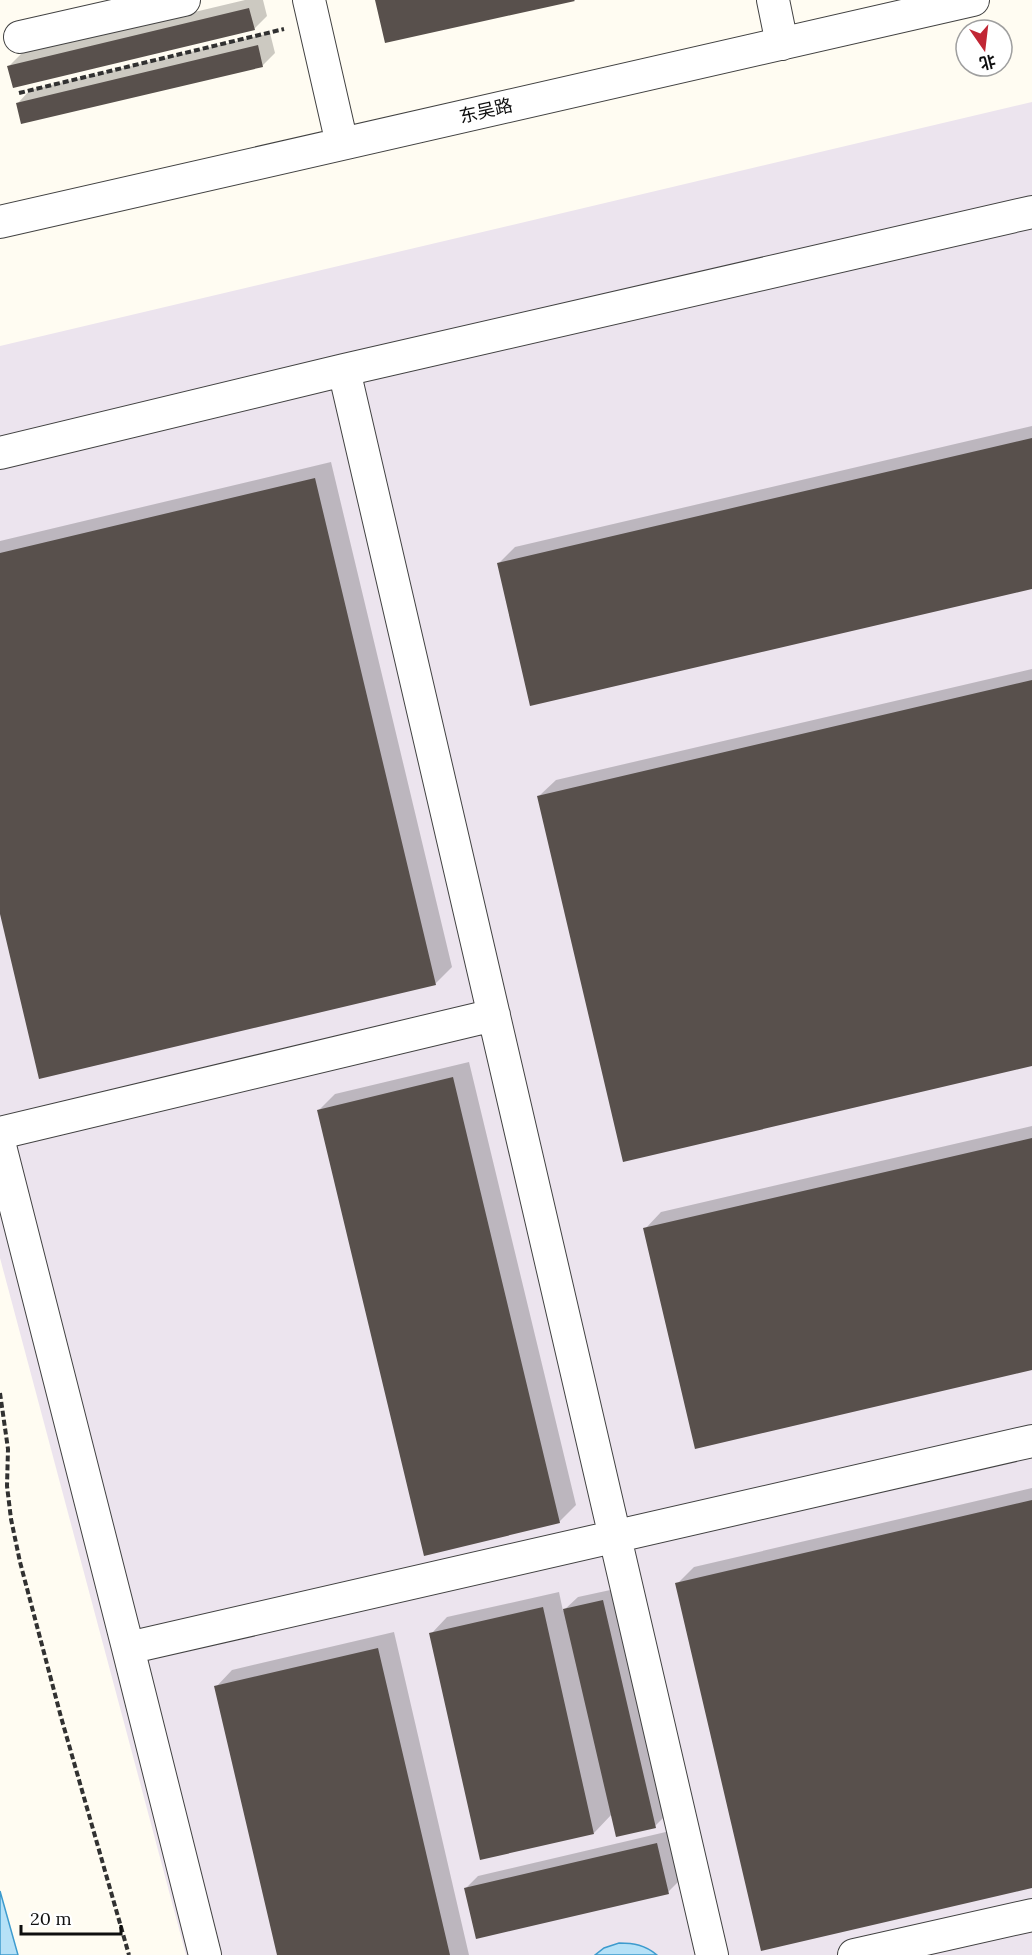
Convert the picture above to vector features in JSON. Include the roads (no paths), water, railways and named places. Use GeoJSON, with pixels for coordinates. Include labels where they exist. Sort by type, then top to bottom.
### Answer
{"type":"FeatureCollection","features":[{"type":"Feature","properties":{"kind":"street"},"geometry":{"type":"LineString","coordinates":[[20,37],[184,0]]}},
{"type":"Feature","properties":{"kind":"street"},"geometry":{"type":"LineString","coordinates":[[773,0],[782,44]]}},
{"type":"Feature","properties":{"kind":"street","name":"东吴路"},"geometry":{"type":"LineString","coordinates":[[0,222],[973,0]]}},
{"type":"Feature","properties":{"kind":"street"},"geometry":{"type":"LineString","coordinates":[[311,11],[342,144]]}},
{"type":"Feature","properties":{"kind":"street"},"geometry":{"type":"LineString","coordinates":[[0,453],[344,370],[1032,212]]}},
{"type":"Feature","properties":{"kind":"street"},"geometry":{"type":"LineString","coordinates":[[344,370],[712,1955]]}},
{"type":"Feature","properties":{"kind":"street"},"geometry":{"type":"LineString","coordinates":[[0,1133],[494,1015]]}},
{"type":"Feature","properties":{"kind":"street"},"geometry":{"type":"LineString","coordinates":[[0,1146],[205,1955]]}},
{"type":"Feature","properties":{"kind":"street"},"geometry":{"type":"LineString","coordinates":[[128,1648],[1032,1441]]}},
{"type":"Feature","properties":{"kind":"street"},"geometry":{"type":"LineString","coordinates":[[854,1955],[924,1947],[1032,1915]]}},
{"type":"Feature","properties":{"kind":"water"},"geometry":{"type":"Polygon","coordinates":[[[0,1891],[18,1955],[0,1955],[0,1891]]]}},
{"type":"Feature","properties":{"kind":"water"},"geometry":{"type":"Polygon","coordinates":[[[619,1943],[639,1945],[657,1955],[595,1955],[604,1948],[619,1943]]]}}]}
